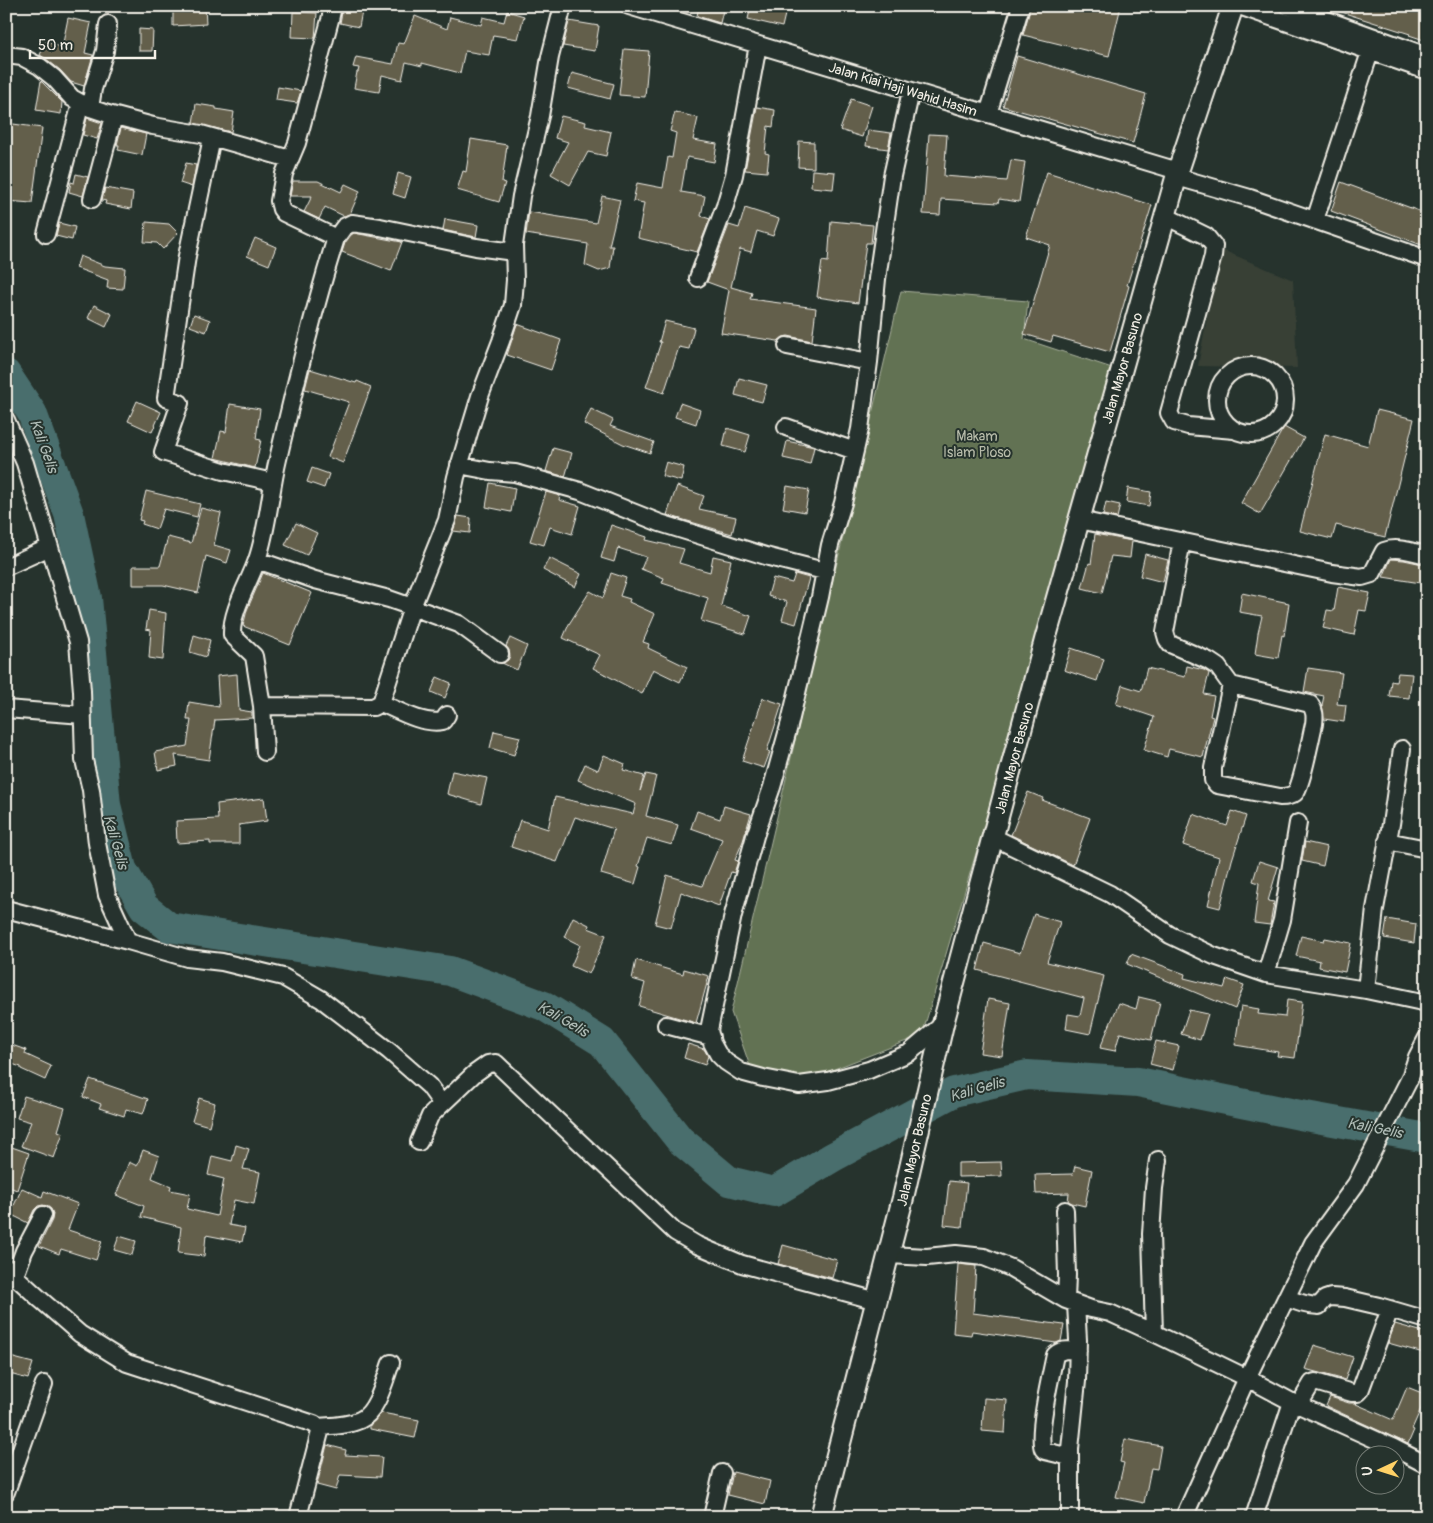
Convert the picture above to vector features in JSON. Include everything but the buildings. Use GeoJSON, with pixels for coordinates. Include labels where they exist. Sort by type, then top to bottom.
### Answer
{"type":"FeatureCollection","features":[{"type":"Feature","properties":{"kind":"main road","name":"Jalan Mayor Basuno"},"geometry":{"type":"LineString","coordinates":[[821,1517],[889,1255],[942,1031],[1045,640],[1165,216],[1233,6]]}},
{"type":"Feature","properties":{"kind":"street"},"geometry":{"type":"LineString","coordinates":[[333,6],[309,100],[284,174],[279,201],[280,209],[284,213],[336,238]]}},
{"type":"Feature","properties":{"kind":"street"},"geometry":{"type":"LineString","coordinates":[[262,706],[374,707],[381,703],[412,607],[447,520],[459,465],[480,396],[501,341],[512,305],[515,280],[514,252],[521,196],[540,116],[550,57],[562,6]]}},
{"type":"Feature","properties":{"kind":"street","name":"Jalan Kiai Haji Wahid Hasim"},"geometry":{"type":"LineString","coordinates":[[629,6],[988,114],[1178,174],[1427,259]]}},
{"type":"Feature","properties":{"kind":"street"},"geometry":{"type":"LineString","coordinates":[[988,114],[1021,6]]}},
{"type":"Feature","properties":{"kind":"street"},"geometry":{"type":"LineString","coordinates":[[1239,6],[1372,43],[1427,56]]}},
{"type":"Feature","properties":{"kind":"street"},"geometry":{"type":"LineString","coordinates":[[1288,6],[1372,43],[1427,71]]}},
{"type":"Feature","properties":{"kind":"street"},"geometry":{"type":"LineString","coordinates":[[46,234],[86,105],[105,51],[108,24]]}},
{"type":"Feature","properties":{"kind":"street"},"geometry":{"type":"LineString","coordinates":[[1315,220],[1372,43]]}},
{"type":"Feature","properties":{"kind":"street"},"geometry":{"type":"LineString","coordinates":[[698,278],[726,206],[734,175],[758,45]]}},
{"type":"Feature","properties":{"kind":"street"},"geometry":{"type":"LineString","coordinates":[[6,55],[22,57],[40,66],[72,98],[114,116],[212,138],[290,159]]}},
{"type":"Feature","properties":{"kind":"street"},"geometry":{"type":"LineString","coordinates":[[911,91],[892,176],[877,280],[860,429],[843,503],[830,545],[789,726],[733,915],[710,1030],[718,1054],[741,1072],[799,1085],[828,1081],[877,1066],[909,1053],[942,1031]]}},
{"type":"Feature","properties":{"kind":"street"},"geometry":{"type":"LineString","coordinates":[[92,199],[114,116]]}},
{"type":"Feature","properties":{"kind":"street"},"geometry":{"type":"LineString","coordinates":[[212,138],[187,256],[166,398],[180,403],[163,452],[223,470],[273,482]]}},
{"type":"Feature","properties":{"kind":"street"},"geometry":{"type":"LineString","coordinates":[[1165,216],[1206,236],[1214,246],[1213,256],[1169,413],[1174,422],[1188,426],[1234,430],[1252,434],[1260,433],[1269,429],[1281,416],[1285,407],[1284,389],[1279,380],[1266,369],[1248,365],[1231,371],[1220,385],[1217,394],[1218,411],[1234,430]]}},
{"type":"Feature","properties":{"kind":"street"},"geometry":{"type":"LineString","coordinates":[[265,752],[262,706],[254,656],[232,635],[232,629],[234,617],[257,560],[273,482],[307,338],[336,238],[344,227],[352,223],[476,247],[514,252]]}},
{"type":"Feature","properties":{"kind":"street"},"geometry":{"type":"LineString","coordinates":[[787,346],[869,362]]}},
{"type":"Feature","properties":{"kind":"street"},"geometry":{"type":"LineString","coordinates":[[6,420],[25,463],[78,642],[84,760],[91,790],[97,843],[107,895],[128,941]]}},
{"type":"Feature","properties":{"kind":"street"},"geometry":{"type":"LineString","coordinates":[[786,427],[855,451]]}},
{"type":"Feature","properties":{"kind":"street"},"geometry":{"type":"LineString","coordinates":[[459,465],[514,473],[580,491],[660,522],[769,557],[824,571]]}},
{"type":"Feature","properties":{"kind":"street"},"geometry":{"type":"LineString","coordinates":[[1080,520],[1332,573],[1362,577],[1372,574],[1384,551],[1389,549],[1427,555]]}},
{"type":"Feature","properties":{"kind":"street"},"geometry":{"type":"LineString","coordinates":[[1182,541],[1165,632],[1166,639],[1170,644],[1209,661],[1218,667],[1231,685],[1310,704],[1314,709],[1314,724],[1301,780],[1295,792],[1288,796],[1280,797],[1217,785],[1213,780],[1213,768],[1231,685]]}},
{"type":"Feature","properties":{"kind":"street"},"geometry":{"type":"LineString","coordinates":[[6,568],[50,547]]}},
{"type":"Feature","properties":{"kind":"street"},"geometry":{"type":"LineString","coordinates":[[257,560],[315,580],[389,599],[459,624],[500,654]]}},
{"type":"Feature","properties":{"kind":"street"},"geometry":{"type":"LineString","coordinates":[[381,703],[406,714],[435,722],[443,721],[447,715]]}},
{"type":"Feature","properties":{"kind":"street"},"geometry":{"type":"LineString","coordinates":[[6,709],[83,715]]}},
{"type":"Feature","properties":{"kind":"street"},"geometry":{"type":"LineString","coordinates":[[1366,990],[1375,909],[1402,749]]}},
{"type":"Feature","properties":{"kind":"street"},"geometry":{"type":"LineString","coordinates":[[1266,974],[1282,920],[1298,823]]}},
{"type":"Feature","properties":{"kind":"street"},"geometry":{"type":"LineString","coordinates":[[993,837],[1110,894],[1170,935],[1214,956],[1266,974],[1366,990],[1427,1003]]}},
{"type":"Feature","properties":{"kind":"street"},"geometry":{"type":"LineString","coordinates":[[1387,841],[1427,848]]}},
{"type":"Feature","properties":{"kind":"street"},"geometry":{"type":"LineString","coordinates":[[6,909],[187,958],[222,962],[283,977],[321,999],[389,1051],[430,1086],[442,1104]]}},
{"type":"Feature","properties":{"kind":"street"},"geometry":{"type":"LineString","coordinates":[[666,1025],[711,1037]]}},
{"type":"Feature","properties":{"kind":"street"},"geometry":{"type":"LineString","coordinates":[[1184,1517],[1247,1378],[1313,1243],[1356,1184],[1410,1078],[1417,1057],[1427,1038]]}},
{"type":"Feature","properties":{"kind":"street"},"geometry":{"type":"LineString","coordinates":[[420,1142],[430,1116],[474,1074],[488,1064],[496,1063],[676,1232],[698,1245],[742,1264],[877,1301]]}},
{"type":"Feature","properties":{"kind":"street"},"geometry":{"type":"LineString","coordinates":[[1154,1333],[1150,1234],[1158,1160]]}},
{"type":"Feature","properties":{"kind":"street"},"geometry":{"type":"LineString","coordinates":[[1065,1210],[1067,1274],[1078,1350],[1075,1414],[1070,1457],[1070,1517]]}},
{"type":"Feature","properties":{"kind":"street"},"geometry":{"type":"LineString","coordinates":[[43,1215],[11,1272],[80,1334],[127,1363],[314,1424],[318,1427],[320,1432],[298,1517]]}},
{"type":"Feature","properties":{"kind":"street"},"geometry":{"type":"LineString","coordinates":[[889,1255],[927,1257],[956,1254],[984,1257],[1010,1268],[1071,1302],[1110,1313],[1154,1333],[1296,1404],[1427,1464]]}},
{"type":"Feature","properties":{"kind":"street"},"geometry":{"type":"LineString","coordinates":[[1286,1298],[1300,1303],[1319,1306],[1325,1299],[1339,1297],[1427,1320]]}},
{"type":"Feature","properties":{"kind":"street"},"geometry":{"type":"LineString","coordinates":[[1254,1517],[1296,1404],[1312,1383],[1315,1382],[1358,1393],[1390,1310]]}},
{"type":"Feature","properties":{"kind":"street"},"geometry":{"type":"LineString","coordinates":[[1070,1457],[1045,1451],[1041,1442],[1047,1394],[1055,1355],[1065,1350],[1078,1350]]}},
{"type":"Feature","properties":{"kind":"street"},"geometry":{"type":"LineString","coordinates":[[318,1427],[345,1425],[362,1419],[375,1405],[391,1363]]}},
{"type":"Feature","properties":{"kind":"street"},"geometry":{"type":"LineString","coordinates":[[6,1492],[44,1384]]}},
{"type":"Feature","properties":{"kind":"street"},"geometry":{"type":"LineString","coordinates":[[712,1517],[722,1473]]}},
{"type":"Feature","properties":{"kind":"shaded area"},"geometry":{"type":"Polygon","coordinates":[[[1220,249],[1293,280],[1297,368],[1198,366],[1220,249]]]}},
{"type":"Feature","properties":{"kind":"green space","name":"Makam Islam Ploso"},"geometry":{"type":"Polygon","coordinates":[[[901,291],[1028,301],[1024,339],[1112,368],[1033,661],[922,1035],[811,1078],[752,1072],[731,1012],[901,291]]]}},
{"type":"Feature","properties":{"kind":"waterway","name":"Kali Gelis"},"geometry":{"type":"LineString","coordinates":[[6,374],[32,413],[69,514],[87,598],[106,805],[122,869],[144,907],[169,927],[450,971],[544,1006],[602,1042],[680,1140],[729,1181],[774,1192],[833,1157],[954,1092],[1027,1075],[1138,1082],[1300,1115],[1427,1138]]}}]}
